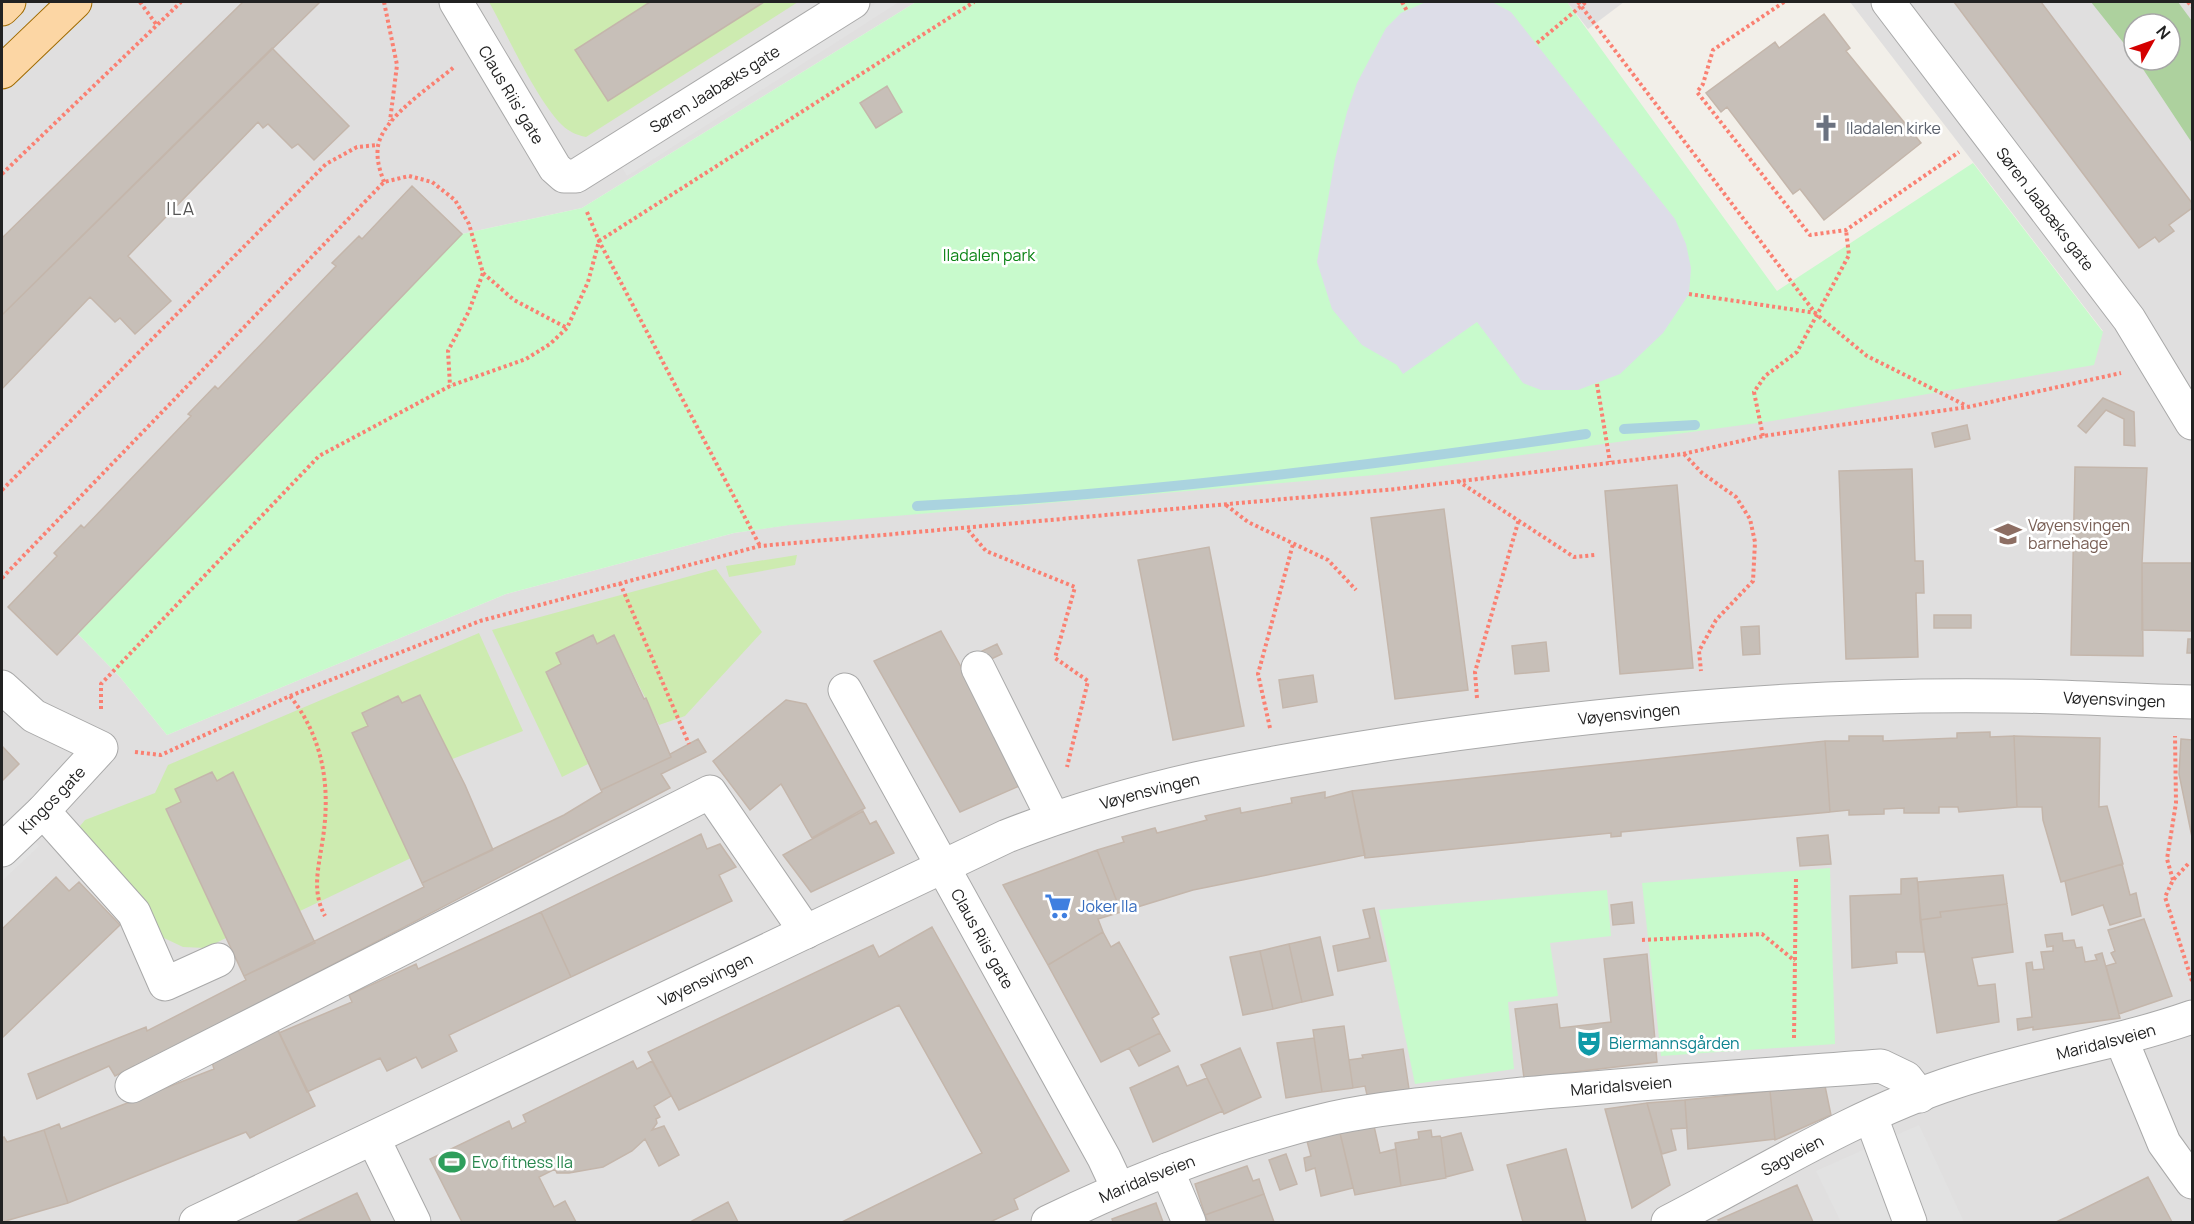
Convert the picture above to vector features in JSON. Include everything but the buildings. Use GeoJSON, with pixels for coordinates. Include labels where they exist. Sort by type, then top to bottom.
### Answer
{"type":"FeatureCollection","features":[{"type":"Feature","properties":{"kind":"main road"},"geometry":{"type":"LineString","coordinates":[[2,9],[9,2]]}},
{"type":"Feature","properties":{"kind":"main road"},"geometry":{"type":"LineString","coordinates":[[2,72],[75,2]]}},
{"type":"Feature","properties":{"kind":"street","name":"Claus Riis' gate"},"geometry":{"type":"LineString","coordinates":[[456,2],[555,168],[564,176],[576,176]]}},
{"type":"Feature","properties":{"kind":"street","name":"Søren Jaabæks gate"},"geometry":{"type":"LineString","coordinates":[[576,176],[853,2]]}},
{"type":"Feature","properties":{"kind":"street","name":"Søren Jaabæks gate"},"geometry":{"type":"LineString","coordinates":[[1888,2],[2129,319],[2193,423]]}},
{"type":"Feature","properties":{"kind":"street"},"geometry":{"type":"LineString","coordinates":[[978,668],[1053,818]]}},
{"type":"Feature","properties":{"kind":"street"},"geometry":{"type":"LineString","coordinates":[[2,687],[34,716],[100,748]]}},
{"type":"Feature","properties":{"kind":"street","name":"Claus Riis' gate"},"geometry":{"type":"LineString","coordinates":[[844,690],[1104,1158],[1118,1188]]}},
{"type":"Feature","properties":{"kind":"street","name":"Vøyensvingen"},"geometry":{"type":"LineString","coordinates":[[196,1222],[374,1140],[1007,836],[1093,804],[1200,777],[1276,761],[1480,730],[1704,708],[1852,699],[2005,696],[2184,702]]}},
{"type":"Feature","properties":{"kind":"street","name":"Kingos gate"},"geometry":{"type":"LineString","coordinates":[[2,850],[43,811],[100,748]]}},
{"type":"Feature","properties":{"kind":"street"},"geometry":{"type":"LineString","coordinates":[[132,1086],[710,792],[806,932]]}},
{"type":"Feature","properties":{"kind":"street"},"geometry":{"type":"LineString","coordinates":[[43,811],[134,913],[165,984],[218,960]]}},
{"type":"Feature","properties":{"kind":"street","name":"Maridalsveien"},"geometry":{"type":"LineString","coordinates":[[1048,1222],[1118,1188],[1167,1170],[1283,1132],[1380,1110],[1677,1079],[1794,1074],[1881,1066],[1906,1078],[1920,1096],[1965,1079],[2121,1039],[2193,1017]]}},
{"type":"Feature","properties":{"kind":"street"},"geometry":{"type":"LineString","coordinates":[[2121,1039],[2164,1143],[2193,1182]]}},
{"type":"Feature","properties":{"kind":"street","name":"Sagveien"},"geometry":{"type":"LineString","coordinates":[[1668,1222],[1871,1117],[1920,1096]]}},
{"type":"Feature","properties":{"kind":"street"},"geometry":{"type":"LineString","coordinates":[[1871,1117],[1910,1222]]}},
{"type":"Feature","properties":{"kind":"street"},"geometry":{"type":"LineString","coordinates":[[374,1140],[414,1222]]}},
{"type":"Feature","properties":{"kind":"street"},"geometry":{"type":"LineString","coordinates":[[1167,1170],[1189,1222]]}},
{"type":"Feature","properties":{"kind":"path"},"geometry":{"type":"LineString","coordinates":[[140,2],[156,24]]}},
{"type":"Feature","properties":{"kind":"path"},"geometry":{"type":"LineString","coordinates":[[2,174],[181,2]]}},
{"type":"Feature","properties":{"kind":"path"},"geometry":{"type":"LineString","coordinates":[[384,2],[397,65],[390,122],[378,145],[378,164],[384,183]]}},
{"type":"Feature","properties":{"kind":"path"},"geometry":{"type":"LineString","coordinates":[[974,2],[599,241],[588,282],[567,328],[550,344],[526,359],[450,386],[319,456],[102,684],[100,748],[161,755],[290,696],[480,621],[760,546],[1226,505],[1458,481],[1683,454],[1763,436],[1968,407],[2126,372]]}},
{"type":"Feature","properties":{"kind":"path"},"geometry":{"type":"LineString","coordinates":[[1402,2],[1407,10]]}},
{"type":"Feature","properties":{"kind":"path"},"geometry":{"type":"LineString","coordinates":[[1537,42],[1580,3],[1586,2]]}},
{"type":"Feature","properties":{"kind":"path"},"geometry":{"type":"LineString","coordinates":[[1784,2],[1713,50],[1703,84],[1697,92],[1810,235],[1846,230],[1987,133]]}},
{"type":"Feature","properties":{"kind":"path"},"geometry":{"type":"LineString","coordinates":[[2188,2],[2193,7]]}},
{"type":"Feature","properties":{"kind":"path"},"geometry":{"type":"LineString","coordinates":[[1580,3],[1816,314],[1867,356],[1968,407]]}},
{"type":"Feature","properties":{"kind":"path"},"geometry":{"type":"LineString","coordinates":[[390,122],[481,45]]}},
{"type":"Feature","properties":{"kind":"path"},"geometry":{"type":"LineString","coordinates":[[2,490],[312,177],[341,155],[357,147],[378,145]]}},
{"type":"Feature","properties":{"kind":"path"},"geometry":{"type":"LineString","coordinates":[[2,578],[384,183],[409,176],[432,182],[455,200],[469,224],[483,273],[514,300],[567,328]]}},
{"type":"Feature","properties":{"kind":"path"},"geometry":{"type":"LineString","coordinates":[[587,212],[599,241],[760,546]]}},
{"type":"Feature","properties":{"kind":"path"},"geometry":{"type":"LineString","coordinates":[[1763,436],[1754,392],[1766,376],[1797,352],[1849,255],[1846,230]]}},
{"type":"Feature","properties":{"kind":"path"},"geometry":{"type":"LineString","coordinates":[[450,386],[448,351],[469,311],[483,273]]}},
{"type":"Feature","properties":{"kind":"path"},"geometry":{"type":"LineString","coordinates":[[1689,294],[1816,314]]}},
{"type":"Feature","properties":{"kind":"path"},"geometry":{"type":"LineString","coordinates":[[1597,384],[1610,462]]}},
{"type":"Feature","properties":{"kind":"path"},"geometry":{"type":"LineString","coordinates":[[1683,454],[1702,473],[1736,497],[1750,519],[1755,542],[1753,581],[1716,620],[1699,651],[1704,708]]}},
{"type":"Feature","properties":{"kind":"path"},"geometry":{"type":"LineString","coordinates":[[1458,481],[1574,557],[1594,555]]}},
{"type":"Feature","properties":{"kind":"path"},"geometry":{"type":"LineString","coordinates":[[1226,505],[1248,522],[1328,560],[1356,590]]}},
{"type":"Feature","properties":{"kind":"path"},"geometry":{"type":"LineString","coordinates":[[1480,730],[1475,672],[1519,519]]}},
{"type":"Feature","properties":{"kind":"path"},"geometry":{"type":"LineString","coordinates":[[968,529],[986,551],[1075,588],[1055,658],[1088,681],[1065,775]]}},
{"type":"Feature","properties":{"kind":"path"},"geometry":{"type":"LineString","coordinates":[[1270,728],[1258,674],[1293,544]]}},
{"type":"Feature","properties":{"kind":"path"},"geometry":{"type":"LineString","coordinates":[[620,583],[689,744]]}},
{"type":"Feature","properties":{"kind":"path"},"geometry":{"type":"LineString","coordinates":[[290,696],[300,709],[323,758],[327,791],[316,877],[318,902],[325,916]]}},
{"type":"Feature","properties":{"kind":"path"},"geometry":{"type":"LineString","coordinates":[[2173,880],[2167,858],[2176,803],[2184,702]]}},
{"type":"Feature","properties":{"kind":"path"},"geometry":{"type":"LineString","coordinates":[[2188,864],[2173,880],[2165,897],[2193,981]]}},
{"type":"Feature","properties":{"kind":"path"},"geometry":{"type":"LineString","coordinates":[[1794,1074],[1796,877]]}},
{"type":"Feature","properties":{"kind":"path"},"geometry":{"type":"LineString","coordinates":[[1642,940],[1762,934],[1795,961]]}},
{"type":"Feature","properties":{"kind":"shaded area"},"geometry":{"type":"Polygon","coordinates":[[[2,2],[916,2],[582,208],[462,234],[78,634],[120,677],[167,735],[506,594],[734,533],[2103,331],[1850,2],[2192,2],[2192,1222],[2,1222],[2,2]]]}},
{"type":"Feature","properties":{"kind":"shaded area"},"geometry":{"type":"Polygon","coordinates":[[[878,2],[899,2],[627,176],[621,166],[878,2]]]}},
{"type":"Feature","properties":{"kind":"shaded area"},"geometry":{"type":"Polygon","coordinates":[[[1426,2],[1492,2],[1511,12],[1675,219],[1686,244],[1691,268],[1689,294],[1663,333],[1620,374],[1578,390],[1541,390],[1523,383],[1477,322],[1403,374],[1397,365],[1362,345],[1332,309],[1317,262],[1335,159],[1347,112],[1357,83],[1386,28],[1401,13],[1426,2]]]}},
{"type":"Feature","properties":{"kind":"shaded area"},"geometry":{"type":"Polygon","coordinates":[[[1567,2],[1624,2],[1588,29],[1567,2]]]}},
{"type":"Feature","properties":{"kind":"shaded area"},"geometry":{"type":"Polygon","coordinates":[[[30,837],[39,846],[2,881],[2,863],[30,837]]]}},
{"type":"Feature","properties":{"kind":"shaded area"},"geometry":{"type":"Polygon","coordinates":[[[1919,1125],[1964,1222],[1841,1222],[1816,1171],[1919,1125]]]}},
{"type":"Feature","properties":{"kind":"green space"},"geometry":{"type":"Polygon","coordinates":[[[489,2],[798,2],[586,137],[567,130],[552,114],[532,84],[489,2]]]}},
{"type":"Feature","properties":{"kind":"green space","name":"Iladalen park"},"geometry":{"type":"Polygon","coordinates":[[[916,2],[1567,2],[1777,291],[1973,163],[2103,332],[2094,365],[1772,421],[1375,475],[790,525],[734,533],[506,594],[167,735],[120,677],[78,634],[462,234],[582,208],[916,2]]]}},
{"type":"Feature","properties":{"kind":"green space"},"geometry":{"type":"Polygon","coordinates":[[[2091,2],[2178,2],[2192,21],[2192,143],[2145,72],[2182,72],[2182,12],[2122,12],[2122,41],[2091,2]]]}},
{"type":"Feature","properties":{"kind":"green space"},"geometry":{"type":"Polygon","coordinates":[[[797,555],[795,565],[729,577],[726,566],[797,555]]]}},
{"type":"Feature","properties":{"kind":"green space"},"geometry":{"type":"Polygon","coordinates":[[[716,569],[762,632],[685,716],[659,725],[614,636],[597,644],[592,635],[556,653],[561,664],[546,672],[588,764],[562,777],[492,630],[716,569]]]}},
{"type":"Feature","properties":{"kind":"green space"},"geometry":{"type":"Polygon","coordinates":[[[479,633],[523,731],[450,760],[420,695],[402,703],[398,696],[362,713],[368,726],[353,733],[411,858],[300,911],[233,772],[217,781],[212,772],[176,789],[181,802],[166,810],[226,938],[206,948],[183,947],[164,938],[151,918],[75,832],[85,820],[155,793],[168,765],[479,633]]]}},
{"type":"Feature","properties":{"kind":"green space"},"geometry":{"type":"Polygon","coordinates":[[[1830,868],[1835,1044],[1661,1056],[1642,883],[1830,868]]]}},
{"type":"Feature","properties":{"kind":"green space"},"geometry":{"type":"Polygon","coordinates":[[[1607,890],[1611,936],[1550,943],[1558,996],[1508,1002],[1514,1069],[1415,1084],[1379,910],[1607,890]]]}},
{"type":"Feature","properties":{"kind":"waterway"},"geometry":{"type":"LineString","coordinates":[[1624,429],[1695,425]]}},
{"type":"Feature","properties":{"kind":"waterway"},"geometry":{"type":"LineString","coordinates":[[917,506],[1001,501],[1253,478],[1586,434]]}},
{"type":"Feature","properties":{"kind":"place","name":"Iladalen kirke"},"geometry":{"type":"Point","coordinates":[1826,128]}},
{"type":"Feature","properties":{"kind":"place","name":"Vøyensvingen barnehage"},"geometry":{"type":"Point","coordinates":[2008,534]}},
{"type":"Feature","properties":{"kind":"place","name":"Joker Ila"},"geometry":{"type":"Point","coordinates":[1058,906]}},
{"type":"Feature","properties":{"kind":"place","name":"Biermannsgården"},"geometry":{"type":"Point","coordinates":[1589,1043]}},
{"type":"Feature","properties":{"kind":"place","name":"Evo fitness Ila"},"geometry":{"type":"Point","coordinates":[452,1162]}},
{"type":"Feature","properties":{"kind":"district","name":"ILA"},"geometry":{"type":"Point","coordinates":[181,208]}}]}
